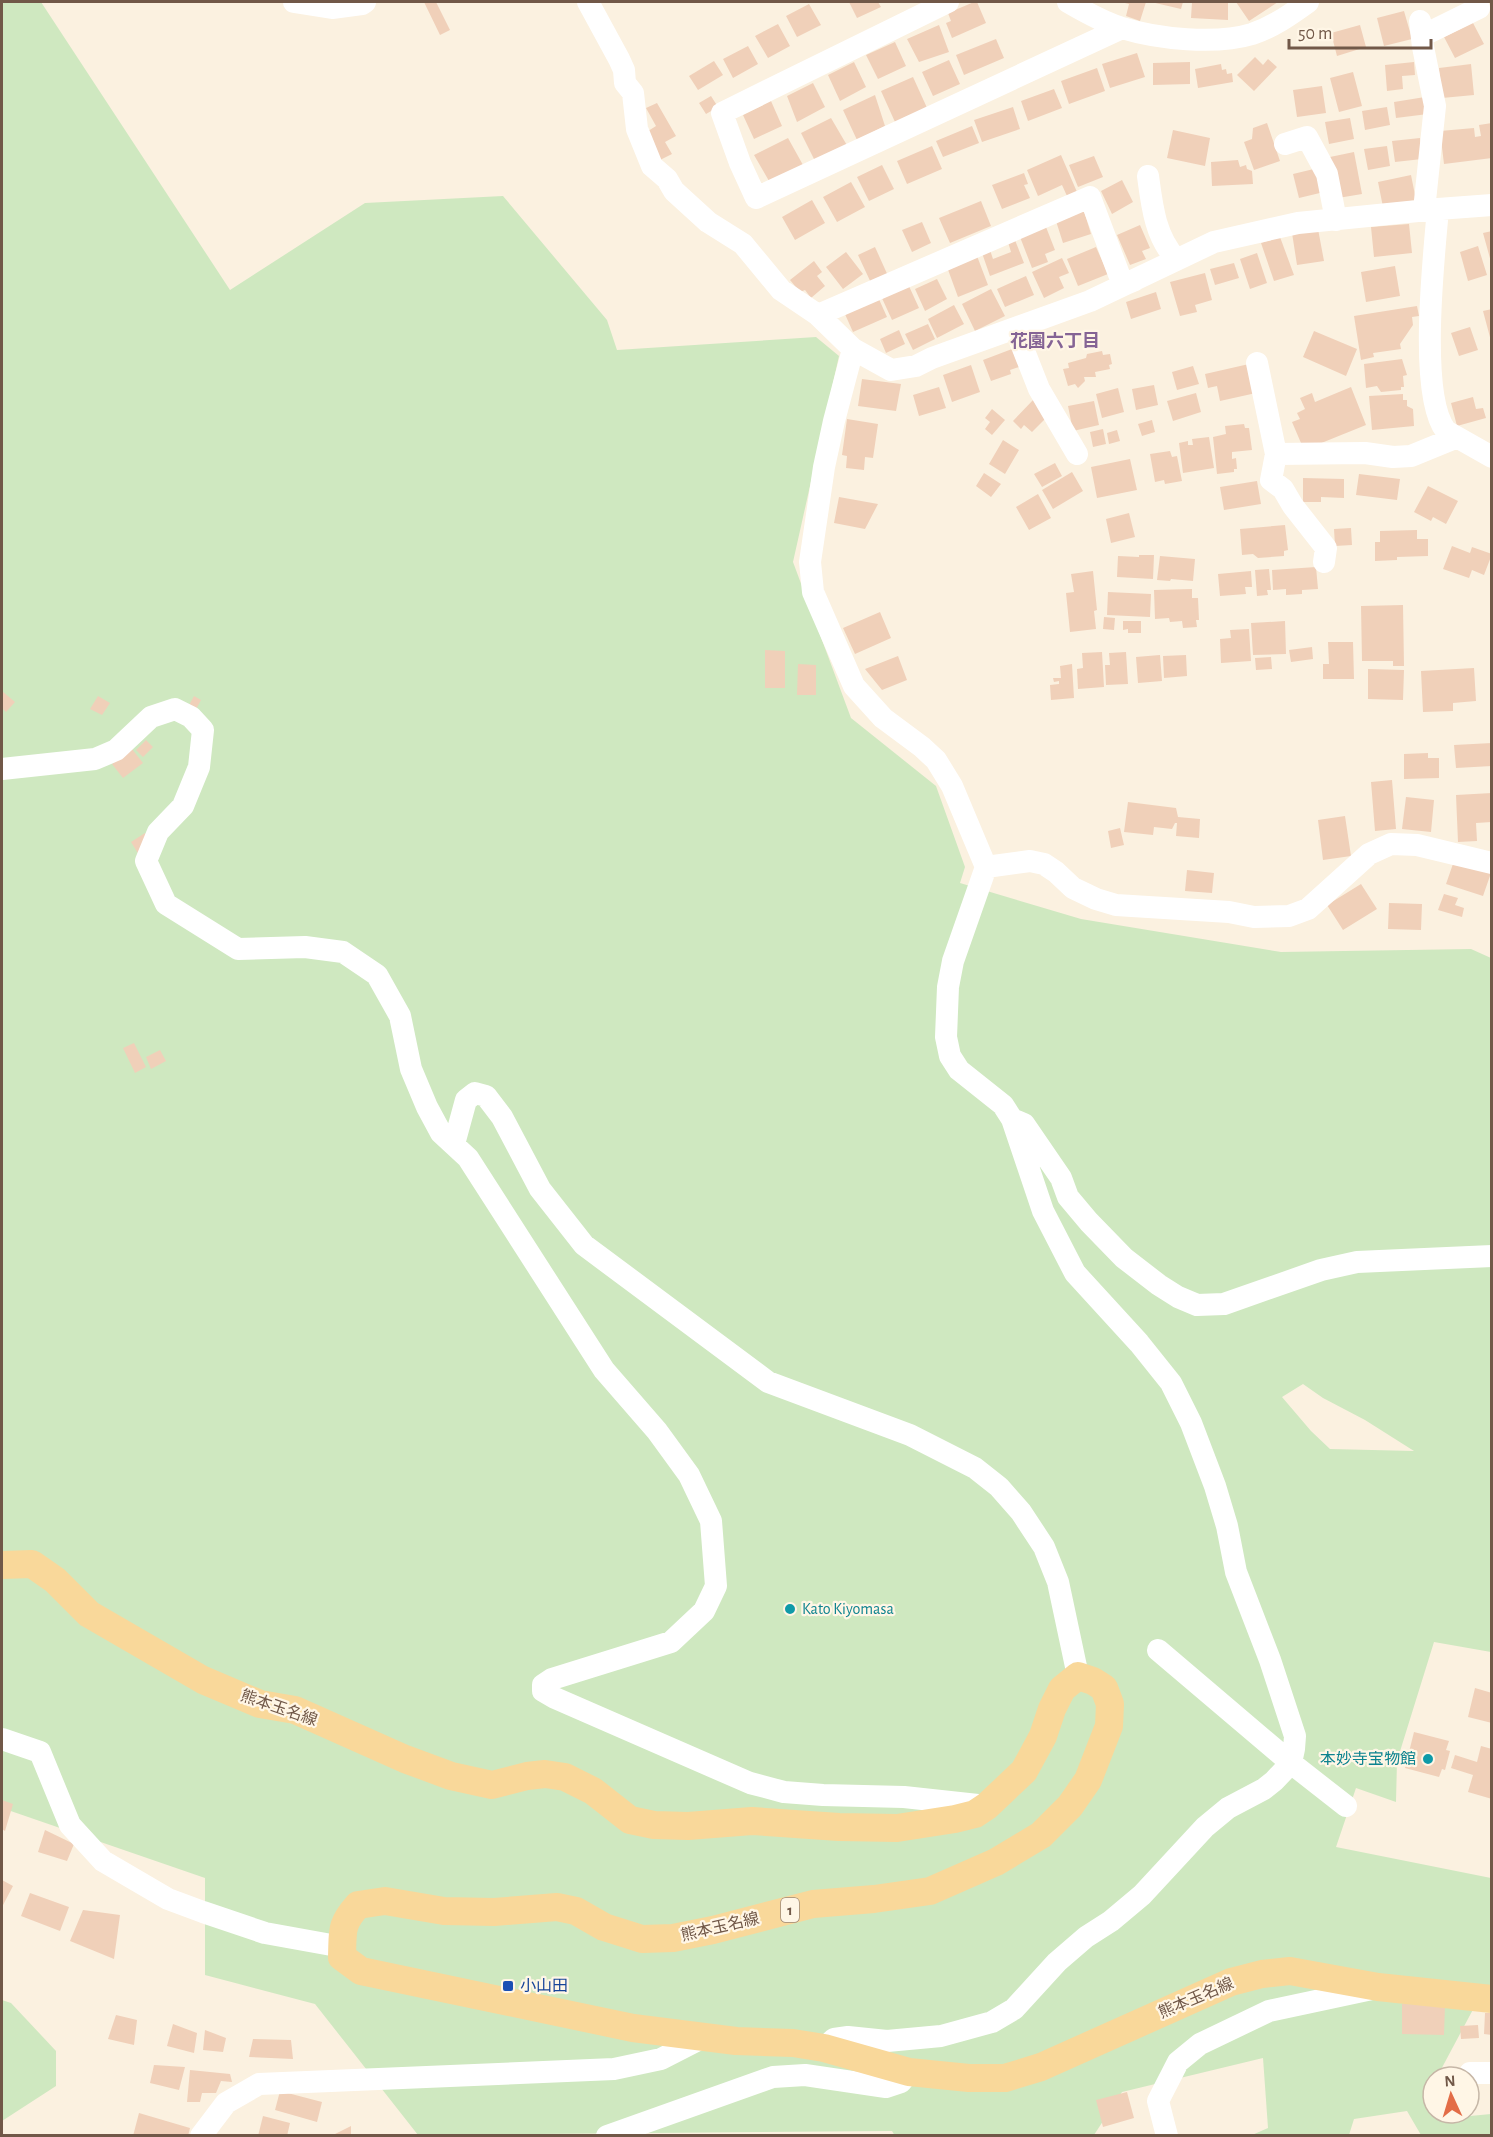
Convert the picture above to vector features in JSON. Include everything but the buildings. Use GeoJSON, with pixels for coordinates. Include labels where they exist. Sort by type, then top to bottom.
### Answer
{"type":"FeatureCollection","features":[{"type":"Feature","properties":{"kind":"main road","name":"熊本玉名線"},"geometry":{"type":"LineString","coordinates":[[2,1565],[32,1564],[55,1580],[89,1614],[203,1680],[260,1704],[295,1710],[405,1759],[451,1776],[492,1785],[526,1776],[545,1774],[566,1778],[593,1791],[630,1820],[654,1826],[752,1821],[897,1828],[975,1814],[987,1806],[1024,1771],[1044,1736],[1052,1709],[1062,1689],[1078,1676],[1104,1688],[1110,1704],[1109,1726],[1088,1780],[1070,1806],[1041,1836],[996,1862],[930,1891],[813,1904],[713,1930],[673,1938],[642,1940],[604,1927],[576,1911],[557,1907],[494,1912],[444,1911],[385,1901],[358,1905],[345,1919],[342,1957],[361,1971],[633,2028],[736,2041],[793,2043],[824,2048],[909,2072],[969,2078],[1005,2078],[1041,2067],[1231,1982],[1262,1974],[1290,1971],[1378,1987],[1491,1999]]}},
{"type":"Feature","properties":{"kind":"street"},"geometry":{"type":"LineString","coordinates":[[294,2],[332,8],[365,2]]}},
{"type":"Feature","properties":{"kind":"street"},"geometry":{"type":"LineString","coordinates":[[588,2],[619,59],[624,70],[625,83],[633,93],[637,129],[652,166],[667,179],[674,191],[708,222],[743,244],[781,290],[818,315],[853,349],[891,370],[916,366],[1090,301],[1214,243],[1298,223],[1491,206]]}},
{"type":"Feature","properties":{"kind":"street"},"geometry":{"type":"LineString","coordinates":[[948,2],[722,113],[731,158],[756,198],[1122,28]]}},
{"type":"Feature","properties":{"kind":"street"},"geometry":{"type":"LineString","coordinates":[[1068,2],[1084,12],[1122,28],[1156,35],[1224,39],[1249,35],[1272,26],[1308,2]]}},
{"type":"Feature","properties":{"kind":"street"},"geometry":{"type":"LineString","coordinates":[[1476,2],[1479,8],[1421,29],[1434,106],[1430,342],[1433,395],[1441,425],[1455,438],[1491,457]]}},
{"type":"Feature","properties":{"kind":"street"},"geometry":{"type":"LineString","coordinates":[[1285,144],[1307,137],[1327,174],[1336,220]]}},
{"type":"Feature","properties":{"kind":"street"},"geometry":{"type":"LineString","coordinates":[[1148,176],[1154,217],[1167,249],[1176,259]]}},
{"type":"Feature","properties":{"kind":"street"},"geometry":{"type":"LineString","coordinates":[[818,315],[1090,197],[1123,285]]}},
{"type":"Feature","properties":{"kind":"street"},"geometry":{"type":"LineString","coordinates":[[1015,328],[1039,389],[1077,454]]}},
{"type":"Feature","properties":{"kind":"street"},"geometry":{"type":"LineString","coordinates":[[824,2048],[834,2040],[848,2037],[887,2041],[941,2036],[992,2022],[1014,2008],[1057,1962],[1142,1895],[1205,1827],[1228,1808],[1264,1788],[1291,1763],[1295,1736],[1270,1660],[1236,1572],[1227,1526],[1215,1486],[1191,1423],[1171,1383],[1139,1343],[1075,1273],[1043,1211],[1012,1119],[1003,1105],[959,1070],[950,1056],[946,1037],[948,987],[953,962],[986,867],[952,786],[936,760],[883,718],[854,686],[813,592],[810,562],[824,466],[853,349]]}},
{"type":"Feature","properties":{"kind":"street"},"geometry":{"type":"LineString","coordinates":[[1257,363],[1276,454],[1271,480],[1282,489],[1326,548],[1323,562]]}},
{"type":"Feature","properties":{"kind":"street"},"geometry":{"type":"LineString","coordinates":[[1276,454],[1365,453],[1393,457],[1411,456],[1455,438]]}},
{"type":"Feature","properties":{"kind":"street"},"geometry":{"type":"LineString","coordinates":[[2,769],[95,759],[116,750],[151,717],[175,709],[190,717],[203,730],[199,767],[183,806],[158,832],[146,861],[166,904],[238,949],[305,947],[343,952],[377,975],[400,1016],[411,1070],[441,1133],[468,1158],[604,1370],[657,1431],[689,1475],[711,1521],[716,1586],[704,1611],[671,1642],[552,1679],[543,1685],[543,1691],[750,1783],[784,1792],[903,1797],[987,1806]]}},
{"type":"Feature","properties":{"kind":"street"},"geometry":{"type":"LineString","coordinates":[[986,867],[1030,861],[1044,864],[1073,888],[1116,905],[1229,912],[1254,917],[1289,916],[1308,909],[1368,854],[1391,844],[1417,845],[1491,863]]}},
{"type":"Feature","properties":{"kind":"street"},"geometry":{"type":"LineString","coordinates":[[454,1144],[466,1100],[475,1093],[486,1096],[502,1117],[540,1189],[584,1245],[768,1382],[910,1436],[975,1468],[999,1487],[1021,1512],[1044,1547],[1058,1582],[1078,1676]]}},
{"type":"Feature","properties":{"kind":"street"},"geometry":{"type":"LineString","coordinates":[[1012,1119],[1024,1124],[1061,1178],[1068,1197],[1117,1251],[1159,1285],[1197,1305],[1224,1304],[1321,1270],[1358,1262],[1491,1256]]}},
{"type":"Feature","properties":{"kind":"street"},"geometry":{"type":"LineString","coordinates":[[1158,1650],[1291,1763],[1346,1806]]}},
{"type":"Feature","properties":{"kind":"street"},"geometry":{"type":"LineString","coordinates":[[2,1739],[40,1752],[70,1825],[103,1862],[168,1899],[265,1933],[337,1946],[342,1957]]}},
{"type":"Feature","properties":{"kind":"street"},"geometry":{"type":"LineString","coordinates":[[1167,2136],[1158,2100],[1178,2062],[1200,2044],[1269,2011],[1378,1987]]}},
{"type":"Feature","properties":{"kind":"street"},"geometry":{"type":"LineString","coordinates":[[201,2136],[226,2103],[259,2084],[614,2069],[661,2059],[704,2037]]}},
{"type":"Feature","properties":{"kind":"street"},"geometry":{"type":"LineString","coordinates":[[607,2136],[773,2077],[805,2075],[886,2087],[901,2082],[909,2072]]}},
{"type":"Feature","properties":{"kind":"green space"},"geometry":{"type":"Polygon","coordinates":[[[2,2],[41,2],[230,290],[365,203],[503,196],[607,320],[617,350],[816,337],[839,356],[793,562],[851,718],[936,786],[965,867],[960,883],[1081,919],[1281,952],[1471,949],[1491,958],[1491,1652],[1434,1642],[1397,1761],[1396,1802],[1356,1788],[1336,1847],[1491,1878],[1491,1988],[1485,1987],[1443,2065],[1421,2065],[1421,2125],[1481,2125],[1481,2115],[1491,2114],[1491,2135],[1421,2135],[1407,2111],[1354,2119],[1349,2135],[1252,2135],[1268,2128],[1263,2058],[1122,2092],[1094,2135],[895,2136],[892,2131],[418,2135],[315,2004],[205,1975],[205,1878],[2,1808],[2,2]],[[1303,1384],[1282,1397],[1330,1449],[1414,1451],[1365,1420],[1323,1398],[1303,1384]]]}},
{"type":"Feature","properties":{"kind":"green space"},"geometry":{"type":"Polygon","coordinates":[[[2,2000],[11,2003],[56,2051],[56,2086],[2,2121],[2,2000]]]}},
{"type":"Feature","properties":{"kind":"place","name":"Kato Kiyomasa"},"geometry":{"type":"Point","coordinates":[790,1609]}},
{"type":"Feature","properties":{"kind":"place","name":"本妙寺宝物館"},"geometry":{"type":"Point","coordinates":[1428,1759]}},
{"type":"Feature","properties":{"kind":"place","name":"小山田"},"geometry":{"type":"Point","coordinates":[508,1986]}},
{"type":"Feature","properties":{"kind":"district","name":"花園六丁目"},"geometry":{"type":"Point","coordinates":[1055,342]}}]}
